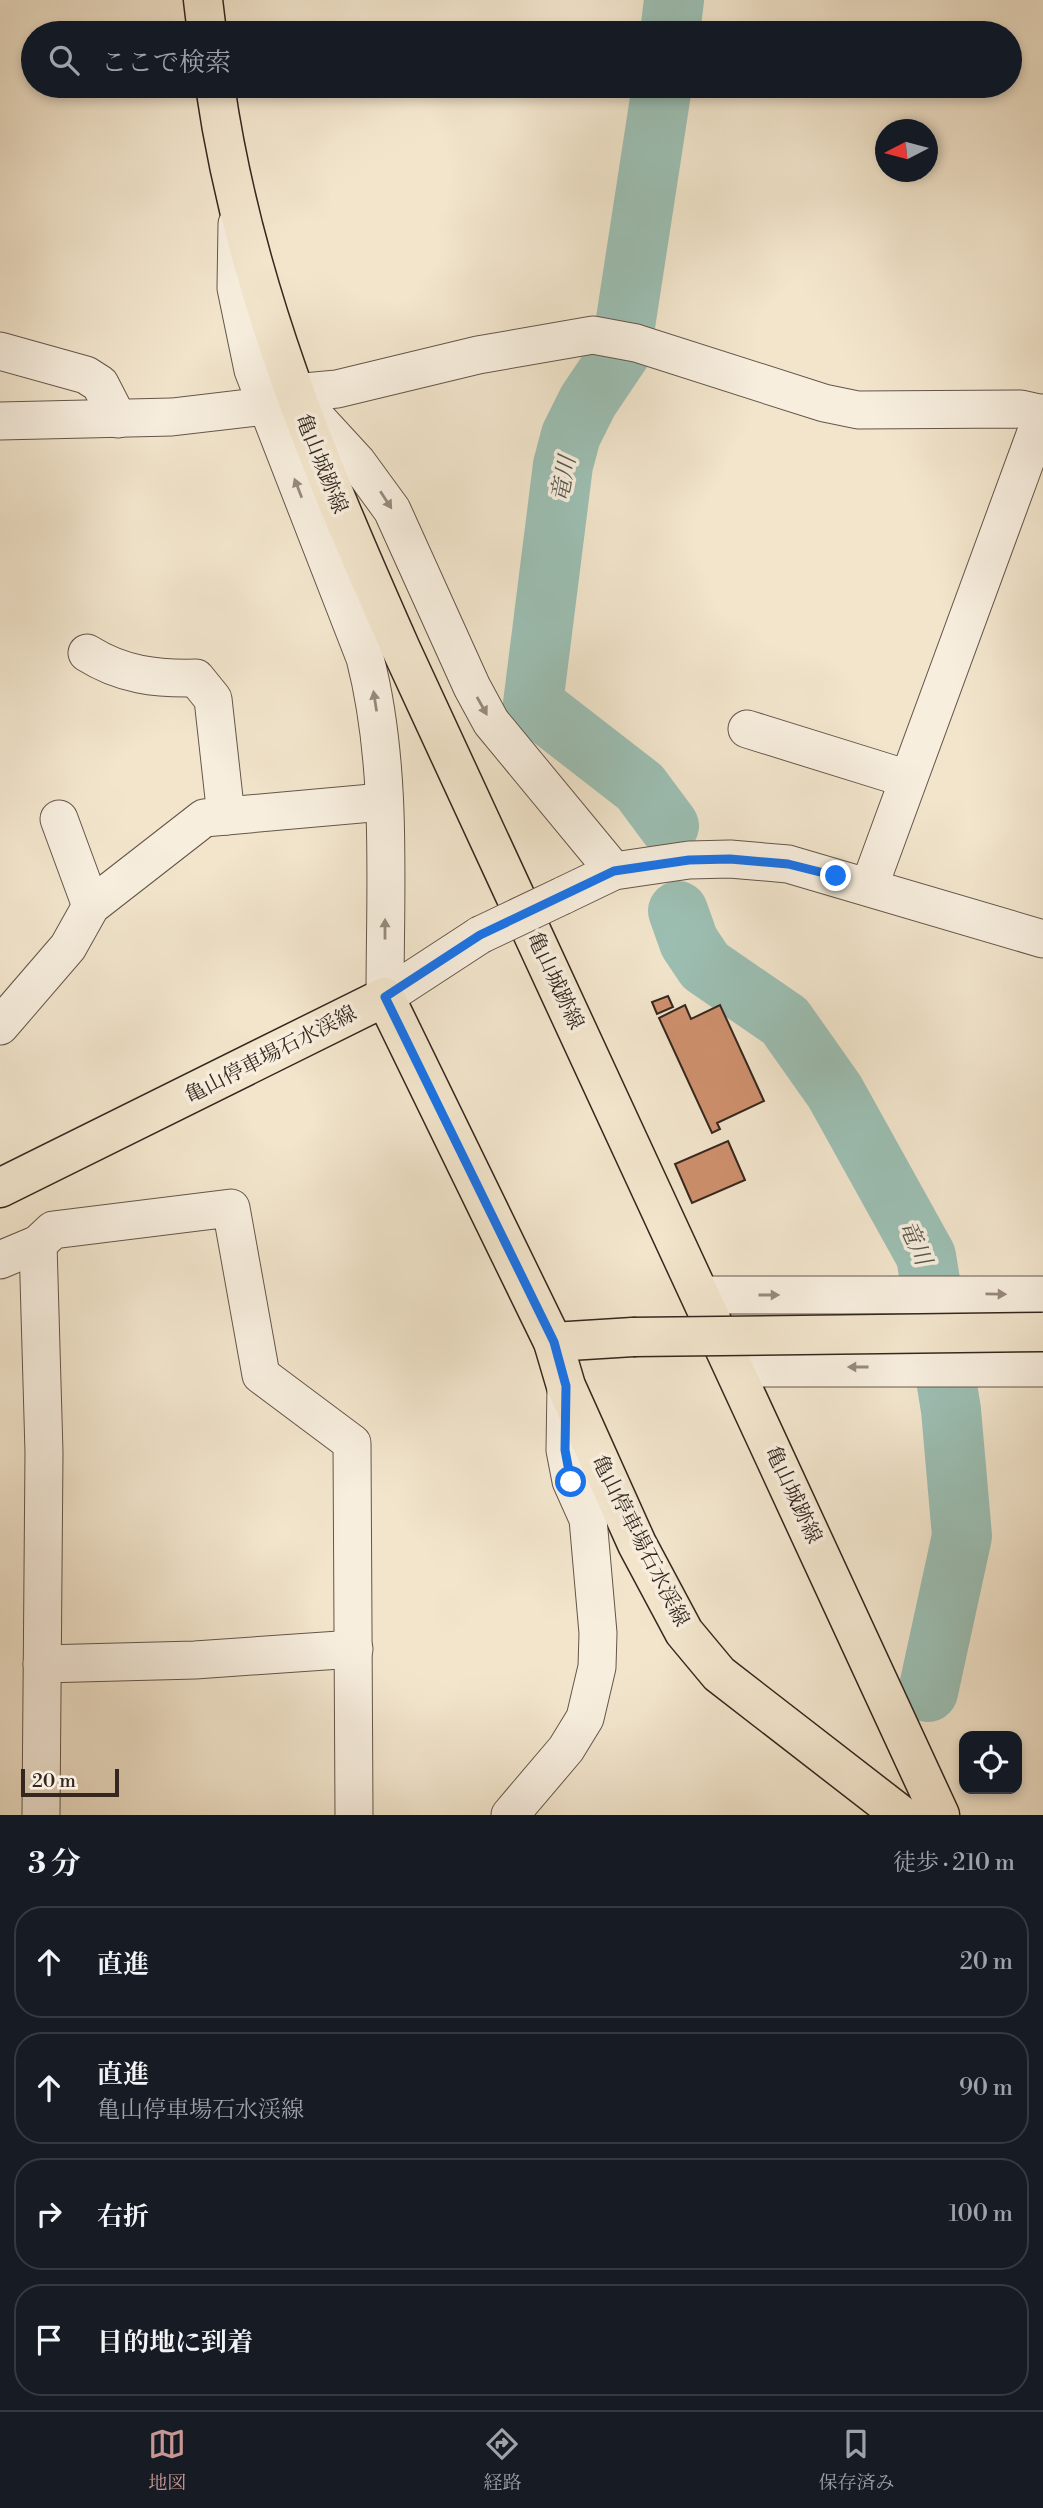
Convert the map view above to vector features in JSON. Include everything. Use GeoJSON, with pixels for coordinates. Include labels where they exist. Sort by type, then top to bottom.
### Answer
{"type":"FeatureCollection","features":[{"type":"Feature","properties":{"kind":"main road"},"geometry":{"type":"LineString","coordinates":[[202,0],[205,21]]}},
{"type":"Feature","properties":{"kind":"main road","name":"亀山城跡線"},"geometry":{"type":"LineString","coordinates":[[217,98],[237,210],[261,296],[279,399],[318,459],[401,649],[940,1815]]}},
{"type":"Feature","properties":{"kind":"main road","name":"亀山停車場石水渓線"},"geometry":{"type":"LineString","coordinates":[[0,1188],[385,997],[554,1342],[566,1386],[637,1544],[684,1632],[719,1674],[901,1815]]}},
{"type":"Feature","properties":{"kind":"main road"},"geometry":{"type":"LineString","coordinates":[[554,1342],[633,1337],[1043,1332]]}},
{"type":"Feature","properties":{"kind":"street"},"geometry":{"type":"LineString","coordinates":[[0,421],[172,417],[337,389],[490,353],[593,335],[622,340],[824,403],[858,410],[1021,409],[1043,414],[869,887]]}},
{"type":"Feature","properties":{"kind":"street"},"geometry":{"type":"LineString","coordinates":[[0,351],[86,375],[100,384],[118,419]]}},
{"type":"Feature","properties":{"kind":"street"},"geometry":{"type":"LineString","coordinates":[[279,399],[365,658],[380,740],[385,997]]}},
{"type":"Feature","properties":{"kind":"street"},"geometry":{"type":"LineString","coordinates":[[279,399],[357,462],[392,510],[472,687],[491,722],[614,871]]}},
{"type":"Feature","properties":{"kind":"street"},"geometry":{"type":"LineString","coordinates":[[87,653],[110,668],[156,678],[196,678],[213,699],[226,816]]}},
{"type":"Feature","properties":{"kind":"street"},"geometry":{"type":"LineString","coordinates":[[747,729],[908,779]]}},
{"type":"Feature","properties":{"kind":"street"},"geometry":{"type":"LineString","coordinates":[[0,1026],[68,947],[91,906],[204,818],[383,802]]}},
{"type":"Feature","properties":{"kind":"street"},"geometry":{"type":"LineString","coordinates":[[59,819],[91,906]]}},
{"type":"Feature","properties":{"kind":"street"},"geometry":{"type":"LineString","coordinates":[[385,997],[480,935],[614,871],[689,860],[730,859],[788,864],[1043,939]]}},
{"type":"Feature","properties":{"kind":"street"},"geometry":{"type":"LineString","coordinates":[[0,1261],[38,1244],[53,1230],[231,1208],[261,1375],[352,1443],[354,1815]]}},
{"type":"Feature","properties":{"kind":"street"},"geometry":{"type":"LineString","coordinates":[[38,1244],[44,1411],[41,1815]]}},
{"type":"Feature","properties":{"kind":"street"},"geometry":{"type":"LineString","coordinates":[[700,1295],[1043,1295]]}},
{"type":"Feature","properties":{"kind":"street"},"geometry":{"type":"LineString","coordinates":[[735,1368],[1043,1368]]}},
{"type":"Feature","properties":{"kind":"street"},"geometry":{"type":"LineString","coordinates":[[510,1815],[566,1749],[585,1718],[597,1667],[598,1633],[589,1519],[571,1482],[565,1450],[566,1386]]}},
{"type":"Feature","properties":{"kind":"street"},"geometry":{"type":"LineString","coordinates":[[42,1664],[195,1660],[354,1649]]}},
{"type":"Feature","properties":{"kind":"building"},"geometry":{"type":"Polygon","coordinates":[[[668,996],[673,1007],[657,1014],[652,1002],[668,996]]]}},
{"type":"Feature","properties":{"kind":"building"},"geometry":{"type":"Polygon","coordinates":[[[685,1005],[691,1019],[720,1005],[764,1101],[717,1123],[720,1129],[712,1133],[659,1018],[685,1005]]]}},
{"type":"Feature","properties":{"kind":"building"},"geometry":{"type":"Polygon","coordinates":[[[728,1141],[745,1180],[692,1203],[675,1164],[728,1141]]]}},
{"type":"Feature","properties":{"kind":"waterway","name":"竜川"},"geometry":{"type":"LineString","coordinates":[[671,21],[674,0]]}},
{"type":"Feature","properties":{"kind":"waterway","name":"竜川"},"geometry":{"type":"LineString","coordinates":[[660,98],[621,352],[588,401],[571,435],[563,465],[533,704],[640,787],[669,826]]}},
{"type":"Feature","properties":{"kind":"waterway","name":"竜川"},"geometry":{"type":"LineString","coordinates":[[678,911],[689,942],[705,966],[785,1021],[835,1092],[926,1256],[951,1410],[962,1536],[928,1692]]}},
{"type":"Feature","properties":{"kind":"route"},"geometry":{"type":"LineString","coordinates":[[571,1482],[565,1450],[566,1386],[554,1342],[385,997],[469,941],[614,871],[689,860],[730,859],[788,864],[836,876]]}}]}
